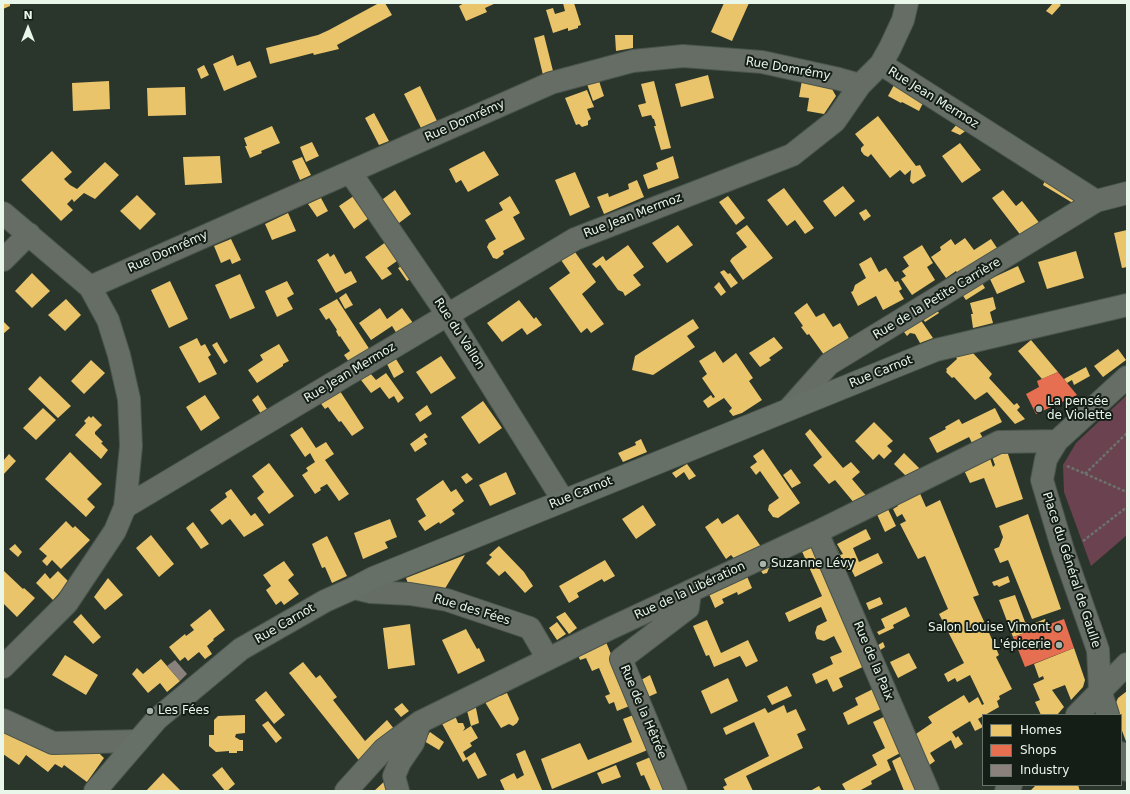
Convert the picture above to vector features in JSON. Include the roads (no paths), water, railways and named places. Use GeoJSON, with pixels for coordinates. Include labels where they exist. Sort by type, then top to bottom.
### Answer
{"type":"FeatureCollection","features":[{"type":"Feature","properties":{"kind":"street"},"geometry":{"type":"LineString","coordinates":[[881,64],[903,20],[907,3]]}},
{"type":"Feature","properties":{"kind":"street","name":"Rue Domrémy"},"geometry":{"type":"LineString","coordinates":[[90,287],[552,83],[633,61],[683,56],[762,62],[860,85]]}},
{"type":"Feature","properties":{"kind":"street","name":"Rue Jean Mermoz"},"geometry":{"type":"LineString","coordinates":[[125,507],[575,239],[792,154],[835,121],[860,85],[881,64],[1096,202]]}},
{"type":"Feature","properties":{"kind":"street","name":"Rue du Vallon"},"geometry":{"type":"LineString","coordinates":[[350,172],[448,314],[563,500]]}},
{"type":"Feature","properties":{"kind":"street"},"geometry":{"type":"LineString","coordinates":[[1096,202],[1127,193]]}},
{"type":"Feature","properties":{"kind":"street","name":"Rue de la Petite Carrière"},"geometry":{"type":"LineString","coordinates":[[789,409],[829,364],[1096,202]]}},
{"type":"Feature","properties":{"kind":"street"},"geometry":{"type":"LineString","coordinates":[[3,213],[90,287],[108,320],[119,355],[129,399],[131,446],[125,507],[115,531],[67,603],[3,667]]}},
{"type":"Feature","properties":{"kind":"street"},"geometry":{"type":"LineString","coordinates":[[3,260],[29,234]]}},
{"type":"Feature","properties":{"kind":"street","name":"Rue Carnot"},"geometry":{"type":"LineString","coordinates":[[95,791],[157,719],[241,649],[325,601],[373,578],[936,350],[1127,305]]}},
{"type":"Feature","properties":{"kind":"street","name":"Place du Général de Gaulle"},"geometry":{"type":"LineString","coordinates":[[1108,714],[1100,690],[1098,650],[1063,550],[1042,480],[1046,459],[1057,440],[1127,377]]}},
{"type":"Feature","properties":{"kind":"street","name":"Rue de la Libération"},"geometry":{"type":"LineString","coordinates":[[346,791],[384,749],[420,722],[690,591],[817,532],[1000,442],[1057,440]]}},
{"type":"Feature","properties":{"kind":"street","name":"Rue de la Paix"},"geometry":{"type":"LineString","coordinates":[[817,532],[928,791]]}},
{"type":"Feature","properties":{"kind":"street","name":"Rue des Fées"},"geometry":{"type":"LineString","coordinates":[[354,588],[371,592],[410,594],[447,600],[530,628],[548,659]]}},
{"type":"Feature","properties":{"kind":"street","name":"Rue de la Hêtrée"},"geometry":{"type":"LineString","coordinates":[[676,791],[621,659],[688,608],[690,591]]}},
{"type":"Feature","properties":{"kind":"street"},"geometry":{"type":"LineString","coordinates":[[1078,714],[1127,664]]}},
{"type":"Feature","properties":{"kind":"street"},"geometry":{"type":"LineString","coordinates":[[3,720],[53,743],[138,740]]}},
{"type":"Feature","properties":{"kind":"street"},"geometry":{"type":"LineString","coordinates":[[398,791],[394,776],[400,762],[413,743],[420,722]]}},
{"type":"Feature","properties":{"kind":"street"},"geometry":{"type":"LineString","coordinates":[[1122,755],[1127,770]]}},
{"type":"Feature","properties":{"kind":"place","name":"La pensée de Violette"},"geometry":{"type":"Point","coordinates":[1039,409]}},
{"type":"Feature","properties":{"kind":"place","name":"Suzanne Lévy"},"geometry":{"type":"Point","coordinates":[763,564]}},
{"type":"Feature","properties":{"kind":"place","name":"Salon Louise Vimont"},"geometry":{"type":"Point","coordinates":[1058,628]}},
{"type":"Feature","properties":{"kind":"place","name":"L'épicerie"},"geometry":{"type":"Point","coordinates":[1059,645]}},
{"type":"Feature","properties":{"kind":"place","name":"Les Fées"},"geometry":{"type":"Point","coordinates":[150,711]}}]}
